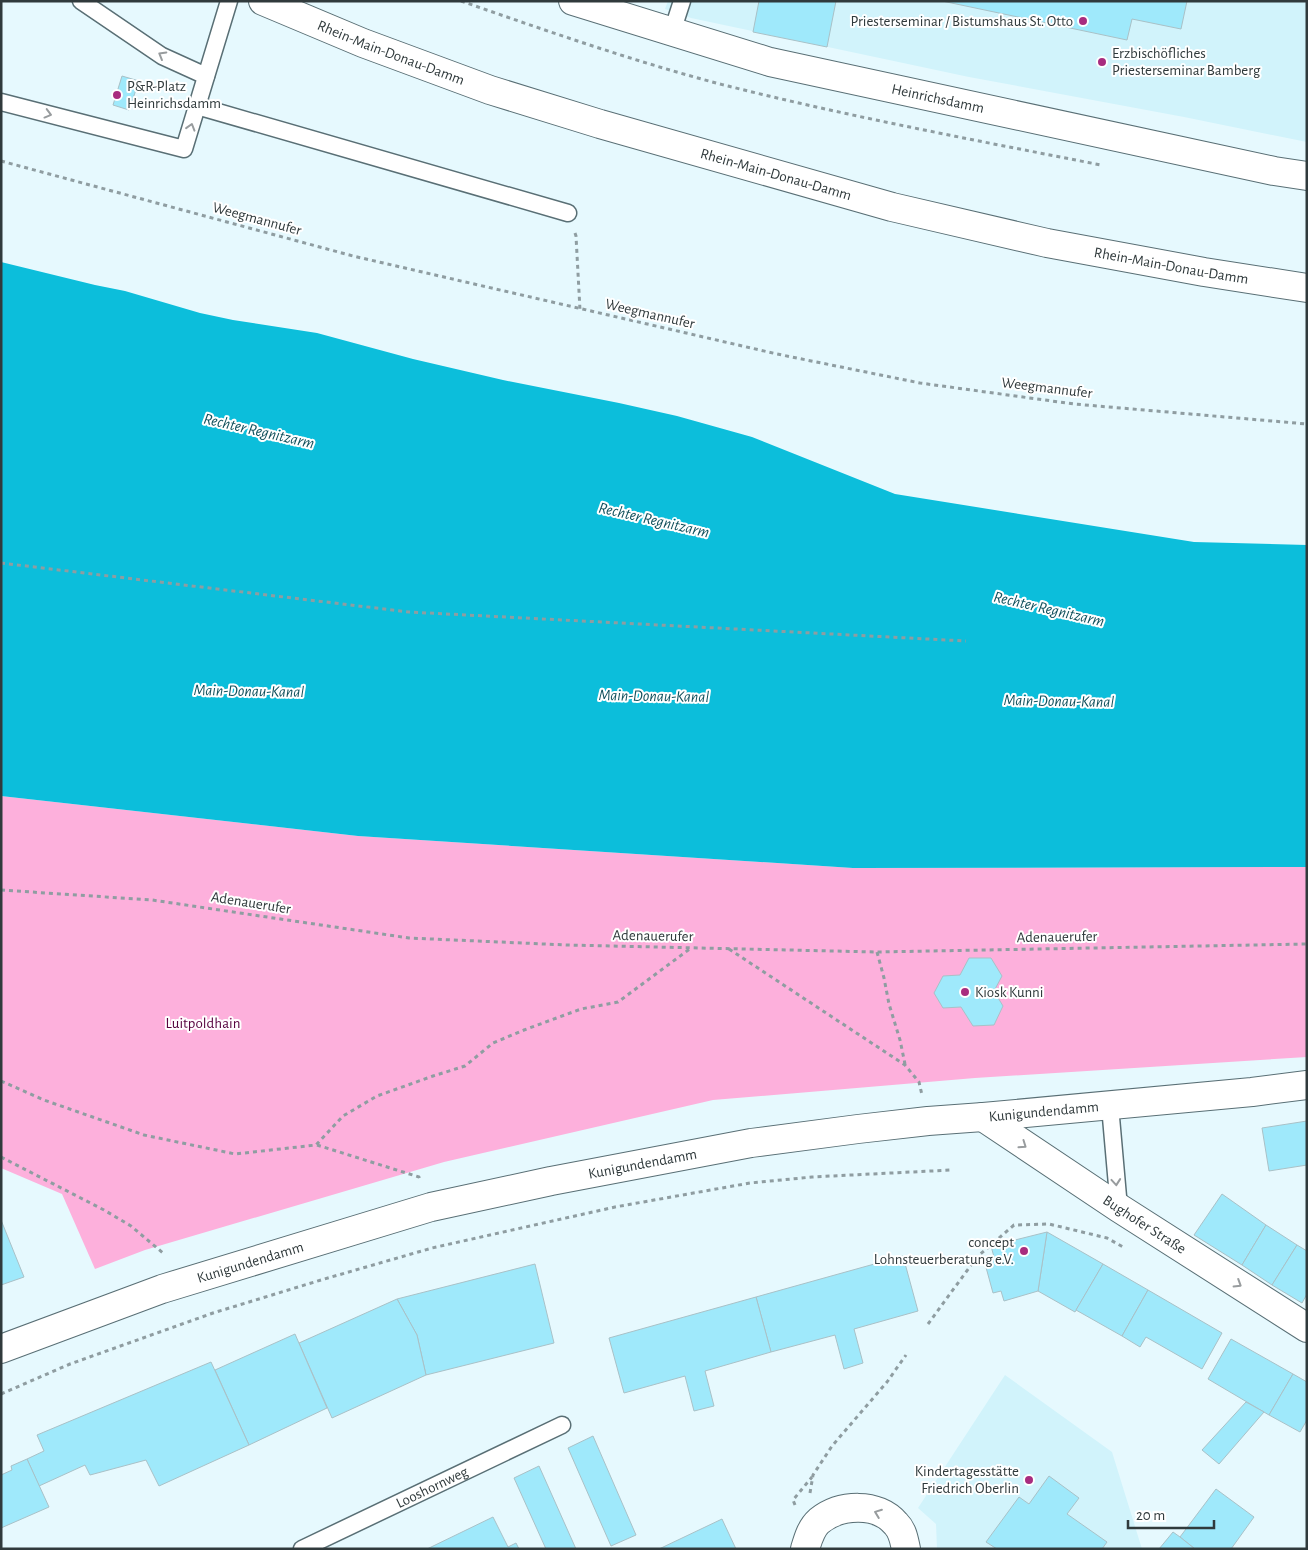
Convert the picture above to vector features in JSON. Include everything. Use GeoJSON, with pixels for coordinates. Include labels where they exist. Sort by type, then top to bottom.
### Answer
{"type":"FeatureCollection","features":[{"type":"Feature","properties":{"kind":"street","name":"Rhein-Main-Donau-Damm"},"geometry":{"type":"LineString","coordinates":[[263,1],[363,43],[490,90],[618,130],[892,207],[1047,243],[1204,272],[1307,288]]}},
{"type":"Feature","properties":{"kind":"street","name":"Heinrichsdamm"},"geometry":{"type":"LineString","coordinates":[[573,1],[770,62],[1274,171],[1307,176]]}},
{"type":"Feature","properties":{"kind":"street","name":"Kunigundendamm"},"geometry":{"type":"LineString","coordinates":[[1,1349],[162,1289],[431,1207],[551,1181],[751,1143],[928,1121],[1110,1106],[1307,1085]]}},
{"type":"Feature","properties":{"kind":"street","name":"Bughofer Straße"},"geometry":{"type":"LineString","coordinates":[[983,1117],[1119,1208],[1307,1328]]}},
{"type":"Feature","properties":{"kind":"street"},"geometry":{"type":"LineString","coordinates":[[805,1549],[811,1531],[818,1522],[840,1510],[863,1508],[883,1513],[896,1524],[904,1536],[906,1549]]}},
{"type":"Feature","properties":{"kind":"lane"},"geometry":{"type":"LineString","coordinates":[[81,1],[162,56],[206,76]]}},
{"type":"Feature","properties":{"kind":"lane"},"geometry":{"type":"LineString","coordinates":[[1,102],[184,149],[229,1]]}},
{"type":"Feature","properties":{"kind":"lane"},"geometry":{"type":"LineString","coordinates":[[672,32],[682,1]]}},
{"type":"Feature","properties":{"kind":"lane"},"geometry":{"type":"LineString","coordinates":[[197,106],[568,213]]}},
{"type":"Feature","properties":{"kind":"lane"},"geometry":{"type":"LineString","coordinates":[[1110,1106],[1119,1208]]}},
{"type":"Feature","properties":{"kind":"lane","name":"Looshornweg"},"geometry":{"type":"LineString","coordinates":[[302,1549],[562,1425]]}},
{"type":"Feature","properties":{"kind":"path","name":"Weegmannufer"},"geometry":{"type":"LineString","coordinates":[[1,162],[353,256],[580,310],[777,354],[920,383],[1074,404],[1307,424]]}},
{"type":"Feature","properties":{"kind":"path"},"geometry":{"type":"LineString","coordinates":[[568,213],[576,236],[580,310]]}},
{"type":"Feature","properties":{"kind":"path"},"geometry":{"type":"LineString","coordinates":[[1,563],[409,612],[966,641]]}},
{"type":"Feature","properties":{"kind":"path","name":"Adenauerufer"},"geometry":{"type":"LineString","coordinates":[[1,890],[152,900],[409,938],[567,945],[877,952],[1307,944]]}},
{"type":"Feature","properties":{"kind":"path"},"geometry":{"type":"LineString","coordinates":[[316,1145],[343,1116],[377,1096],[466,1066],[493,1043],[524,1030],[580,1009],[618,1002],[692,948]]}},
{"type":"Feature","properties":{"kind":"path"},"geometry":{"type":"LineString","coordinates":[[728,949],[905,1065],[877,952]]}},
{"type":"Feature","properties":{"kind":"path"},"geometry":{"type":"LineString","coordinates":[[1,1082],[44,1100],[144,1136],[235,1154],[316,1145],[419,1177],[431,1207]]}},
{"type":"Feature","properties":{"kind":"path"},"geometry":{"type":"LineString","coordinates":[[1,1157],[104,1210],[131,1226],[163,1253]]}},
{"type":"Feature","properties":{"kind":"path"},"geometry":{"type":"LineString","coordinates":[[1,1394],[70,1364],[213,1313],[432,1248],[615,1207],[750,1183],[812,1177],[951,1170]]}},
{"type":"Feature","properties":{"kind":"path"},"geometry":{"type":"LineString","coordinates":[[928,1324],[977,1257],[1014,1225],[1049,1224],[1107,1238],[1124,1248]]}},
{"type":"Feature","properties":{"kind":"path"},"geometry":{"type":"LineString","coordinates":[[792,1500],[814,1475],[832,1446],[888,1382],[906,1355]]}},
{"type":"Feature","properties":{"kind":"path"},"geometry":{"type":"LineString","coordinates":[[814,1475],[809,1496],[818,1522]]}},
{"type":"Feature","properties":{"kind":"shaded area","name":"Erzbischöfliches Priesterseminar Bamberg"},"geometry":{"type":"Polygon","coordinates":[[[668,1],[1307,1],[1307,142],[969,77],[691,18],[665,9],[668,1]]]}},
{"type":"Feature","properties":{"kind":"shaded area","name":"Kindertagesstätte Friedrich Oberlin"},"geometry":{"type":"Polygon","coordinates":[[[1005,1375],[1112,1452],[1142,1549],[937,1549],[936,1524],[918,1508],[1005,1375]]]}},
{"type":"Feature","properties":{"kind":"green space","name":"Luitpoldhain"},"geometry":{"type":"Polygon","coordinates":[[[1,796],[358,836],[853,868],[1307,867],[1307,1057],[975,1078],[713,1100],[444,1162],[145,1250],[95,1269],[62,1194],[1,1168],[1,796]]]}},
{"type":"Feature","properties":{"kind":"water"},"geometry":{"type":"Polygon","coordinates":[[[1,262],[125,291],[200,313],[317,333],[413,359],[503,380],[677,416],[752,437],[895,494],[1194,542],[1307,545],[1307,867],[853,868],[358,836],[1,796],[1,262]]]}},
{"type":"Feature","properties":{"kind":"building","name":"Priesterseminar / Bistumshaus St. Otto"},"geometry":{"type":"Polygon","coordinates":[[[759,1],[836,1],[827,47],[753,32],[759,1]]]}},
{"type":"Feature","properties":{"kind":"building","name":"Priesterseminar / Bistumshaus St. Otto"},"geometry":{"type":"Polygon","coordinates":[[[942,1],[1187,1],[1181,29],[1132,19],[1127,40],[942,1]]]}},
{"type":"Feature","properties":{"kind":"building"},"geometry":{"type":"Polygon","coordinates":[[[122,76],[139,81],[129,110],[113,105],[122,76]]]}},
{"type":"Feature","properties":{"kind":"building","name":"Kiosk Kunni"},"geometry":{"type":"Polygon","coordinates":[[[969,958],[991,958],[1002,976],[994,991],[1003,1006],[994,1025],[973,1026],[961,1007],[943,1008],[934,993],[943,976],[960,975],[969,958]]]}},
{"type":"Feature","properties":{"kind":"building"},"geometry":{"type":"Polygon","coordinates":[[[1307,1121],[1307,1165],[1269,1171],[1262,1128],[1307,1121]]]}},
{"type":"Feature","properties":{"kind":"building"},"geometry":{"type":"Polygon","coordinates":[[[1222,1194],[1266,1225],[1242,1265],[1194,1235],[1222,1194]]]}},
{"type":"Feature","properties":{"kind":"building"},"geometry":{"type":"Polygon","coordinates":[[[1,1220],[24,1277],[1,1285],[1,1220]]]}},
{"type":"Feature","properties":{"kind":"building"},"geometry":{"type":"Polygon","coordinates":[[[1266,1225],[1297,1245],[1272,1285],[1242,1265],[1266,1225]]]}},
{"type":"Feature","properties":{"kind":"building"},"geometry":{"type":"Polygon","coordinates":[[[1047,1232],[1103,1264],[1075,1312],[1038,1291],[1047,1232]]]}},
{"type":"Feature","properties":{"kind":"building"},"geometry":{"type":"Polygon","coordinates":[[[1047,1232],[1038,1291],[1004,1301],[1001,1291],[993,1293],[984,1260],[994,1257],[991,1246],[1047,1232]]]}},
{"type":"Feature","properties":{"kind":"building"},"geometry":{"type":"Polygon","coordinates":[[[1297,1245],[1307,1251],[1307,1294],[1302,1303],[1272,1285],[1297,1245]]]}},
{"type":"Feature","properties":{"kind":"building"},"geometry":{"type":"Polygon","coordinates":[[[903,1256],[918,1311],[854,1329],[863,1363],[844,1369],[835,1335],[771,1352],[756,1297],[903,1256]]]}},
{"type":"Feature","properties":{"kind":"building"},"geometry":{"type":"Polygon","coordinates":[[[535,1264],[554,1343],[426,1375],[417,1335],[397,1299],[535,1264]]]}},
{"type":"Feature","properties":{"kind":"building"},"geometry":{"type":"Polygon","coordinates":[[[1103,1264],[1148,1290],[1122,1336],[1076,1310],[1103,1264]]]}},
{"type":"Feature","properties":{"kind":"building"},"geometry":{"type":"Polygon","coordinates":[[[1148,1290],[1222,1333],[1202,1369],[1146,1337],[1140,1347],[1122,1336],[1148,1290]]]}},
{"type":"Feature","properties":{"kind":"building"},"geometry":{"type":"Polygon","coordinates":[[[756,1297],[771,1352],[705,1371],[714,1406],[694,1411],[685,1376],[624,1393],[609,1338],[756,1297]]]}},
{"type":"Feature","properties":{"kind":"building"},"geometry":{"type":"Polygon","coordinates":[[[397,1299],[417,1335],[426,1375],[332,1418],[299,1343],[397,1299]]]}},
{"type":"Feature","properties":{"kind":"building"},"geometry":{"type":"Polygon","coordinates":[[[295,1334],[327,1408],[249,1445],[215,1370],[295,1334]]]}},
{"type":"Feature","properties":{"kind":"building"},"geometry":{"type":"Polygon","coordinates":[[[1231,1339],[1293,1374],[1269,1415],[1208,1379],[1231,1339]]]}},
{"type":"Feature","properties":{"kind":"building"},"geometry":{"type":"Polygon","coordinates":[[[211,1362],[249,1445],[159,1486],[146,1460],[90,1475],[85,1465],[39,1486],[27,1459],[44,1451],[37,1435],[211,1362]]]}},
{"type":"Feature","properties":{"kind":"building"},"geometry":{"type":"Polygon","coordinates":[[[1293,1374],[1307,1382],[1307,1420],[1300,1432],[1269,1415],[1293,1374]]]}},
{"type":"Feature","properties":{"kind":"building"},"geometry":{"type":"Polygon","coordinates":[[[1246,1402],[1264,1412],[1219,1464],[1202,1450],[1246,1402]]]}},
{"type":"Feature","properties":{"kind":"building"},"geometry":{"type":"Polygon","coordinates":[[[593,1436],[636,1535],[611,1546],[568,1448],[593,1436]]]}},
{"type":"Feature","properties":{"kind":"building"},"geometry":{"type":"Polygon","coordinates":[[[27,1459],[49,1507],[1,1528],[1,1475],[12,1470],[11,1466],[27,1459]]]}},
{"type":"Feature","properties":{"kind":"building"},"geometry":{"type":"Polygon","coordinates":[[[539,1466],[576,1549],[546,1549],[514,1478],[539,1466]]]}},
{"type":"Feature","properties":{"kind":"building"},"geometry":{"type":"Polygon","coordinates":[[[1049,1476],[1079,1498],[1067,1514],[1107,1542],[1102,1549],[997,1549],[986,1542],[1019,1497],[1029,1504],[1049,1476]]]}},
{"type":"Feature","properties":{"kind":"building"},"geometry":{"type":"Polygon","coordinates":[[[1216,1489],[1254,1517],[1231,1549],[1195,1549],[1180,1537],[1216,1489]]]}},
{"type":"Feature","properties":{"kind":"building"},"geometry":{"type":"Polygon","coordinates":[[[493,1517],[508,1547],[516,1543],[519,1549],[427,1549],[493,1517]]]}},
{"type":"Feature","properties":{"kind":"building"},"geometry":{"type":"Polygon","coordinates":[[[722,1519],[736,1549],[659,1549],[722,1519]]]}},
{"type":"Feature","properties":{"kind":"building"},"geometry":{"type":"Polygon","coordinates":[[[1173,1532],[1180,1537],[1195,1549],[1159,1549],[1173,1532]]]}},
{"type":"Feature","properties":{"kind":"place","name":"Priesterseminar / Bistumshaus St. Otto"},"geometry":{"type":"Point","coordinates":[1083,21]}},
{"type":"Feature","properties":{"kind":"place","name":"Erzbischöfliches Priesterseminar Bamberg"},"geometry":{"type":"Point","coordinates":[1102,62]}},
{"type":"Feature","properties":{"kind":"place","name":"P&R-Platz Heinrichsdamm"},"geometry":{"type":"Point","coordinates":[117,95]}},
{"type":"Feature","properties":{"kind":"place","name":"Kiosk Kunni"},"geometry":{"type":"Point","coordinates":[965,992]}},
{"type":"Feature","properties":{"kind":"place","name":"concept Lohnsteuerberatung e.V."},"geometry":{"type":"Point","coordinates":[1024,1251]}},
{"type":"Feature","properties":{"kind":"place","name":"Kindertagesstätte Friedrich Oberlin"},"geometry":{"type":"Point","coordinates":[1029,1480]}},
{"type":"Feature","properties":{"kind":"water label","name":"Rechter Regnitzarm"},"geometry":{"type":"Point","coordinates":[259,431]}},
{"type":"Feature","properties":{"kind":"water label","name":"Rechter Regnitzarm"},"geometry":{"type":"Point","coordinates":[654,520]}},
{"type":"Feature","properties":{"kind":"water label","name":"Rechter Regnitzarm"},"geometry":{"type":"Point","coordinates":[1049,609]}},
{"type":"Feature","properties":{"kind":"water label","name":"Main-Donau-Kanal"},"geometry":{"type":"Point","coordinates":[249,691]}},
{"type":"Feature","properties":{"kind":"water label","name":"Main-Donau-Kanal"},"geometry":{"type":"Point","coordinates":[654,696]}},
{"type":"Feature","properties":{"kind":"water label","name":"Main-Donau-Kanal"},"geometry":{"type":"Point","coordinates":[1059,701]}}]}
